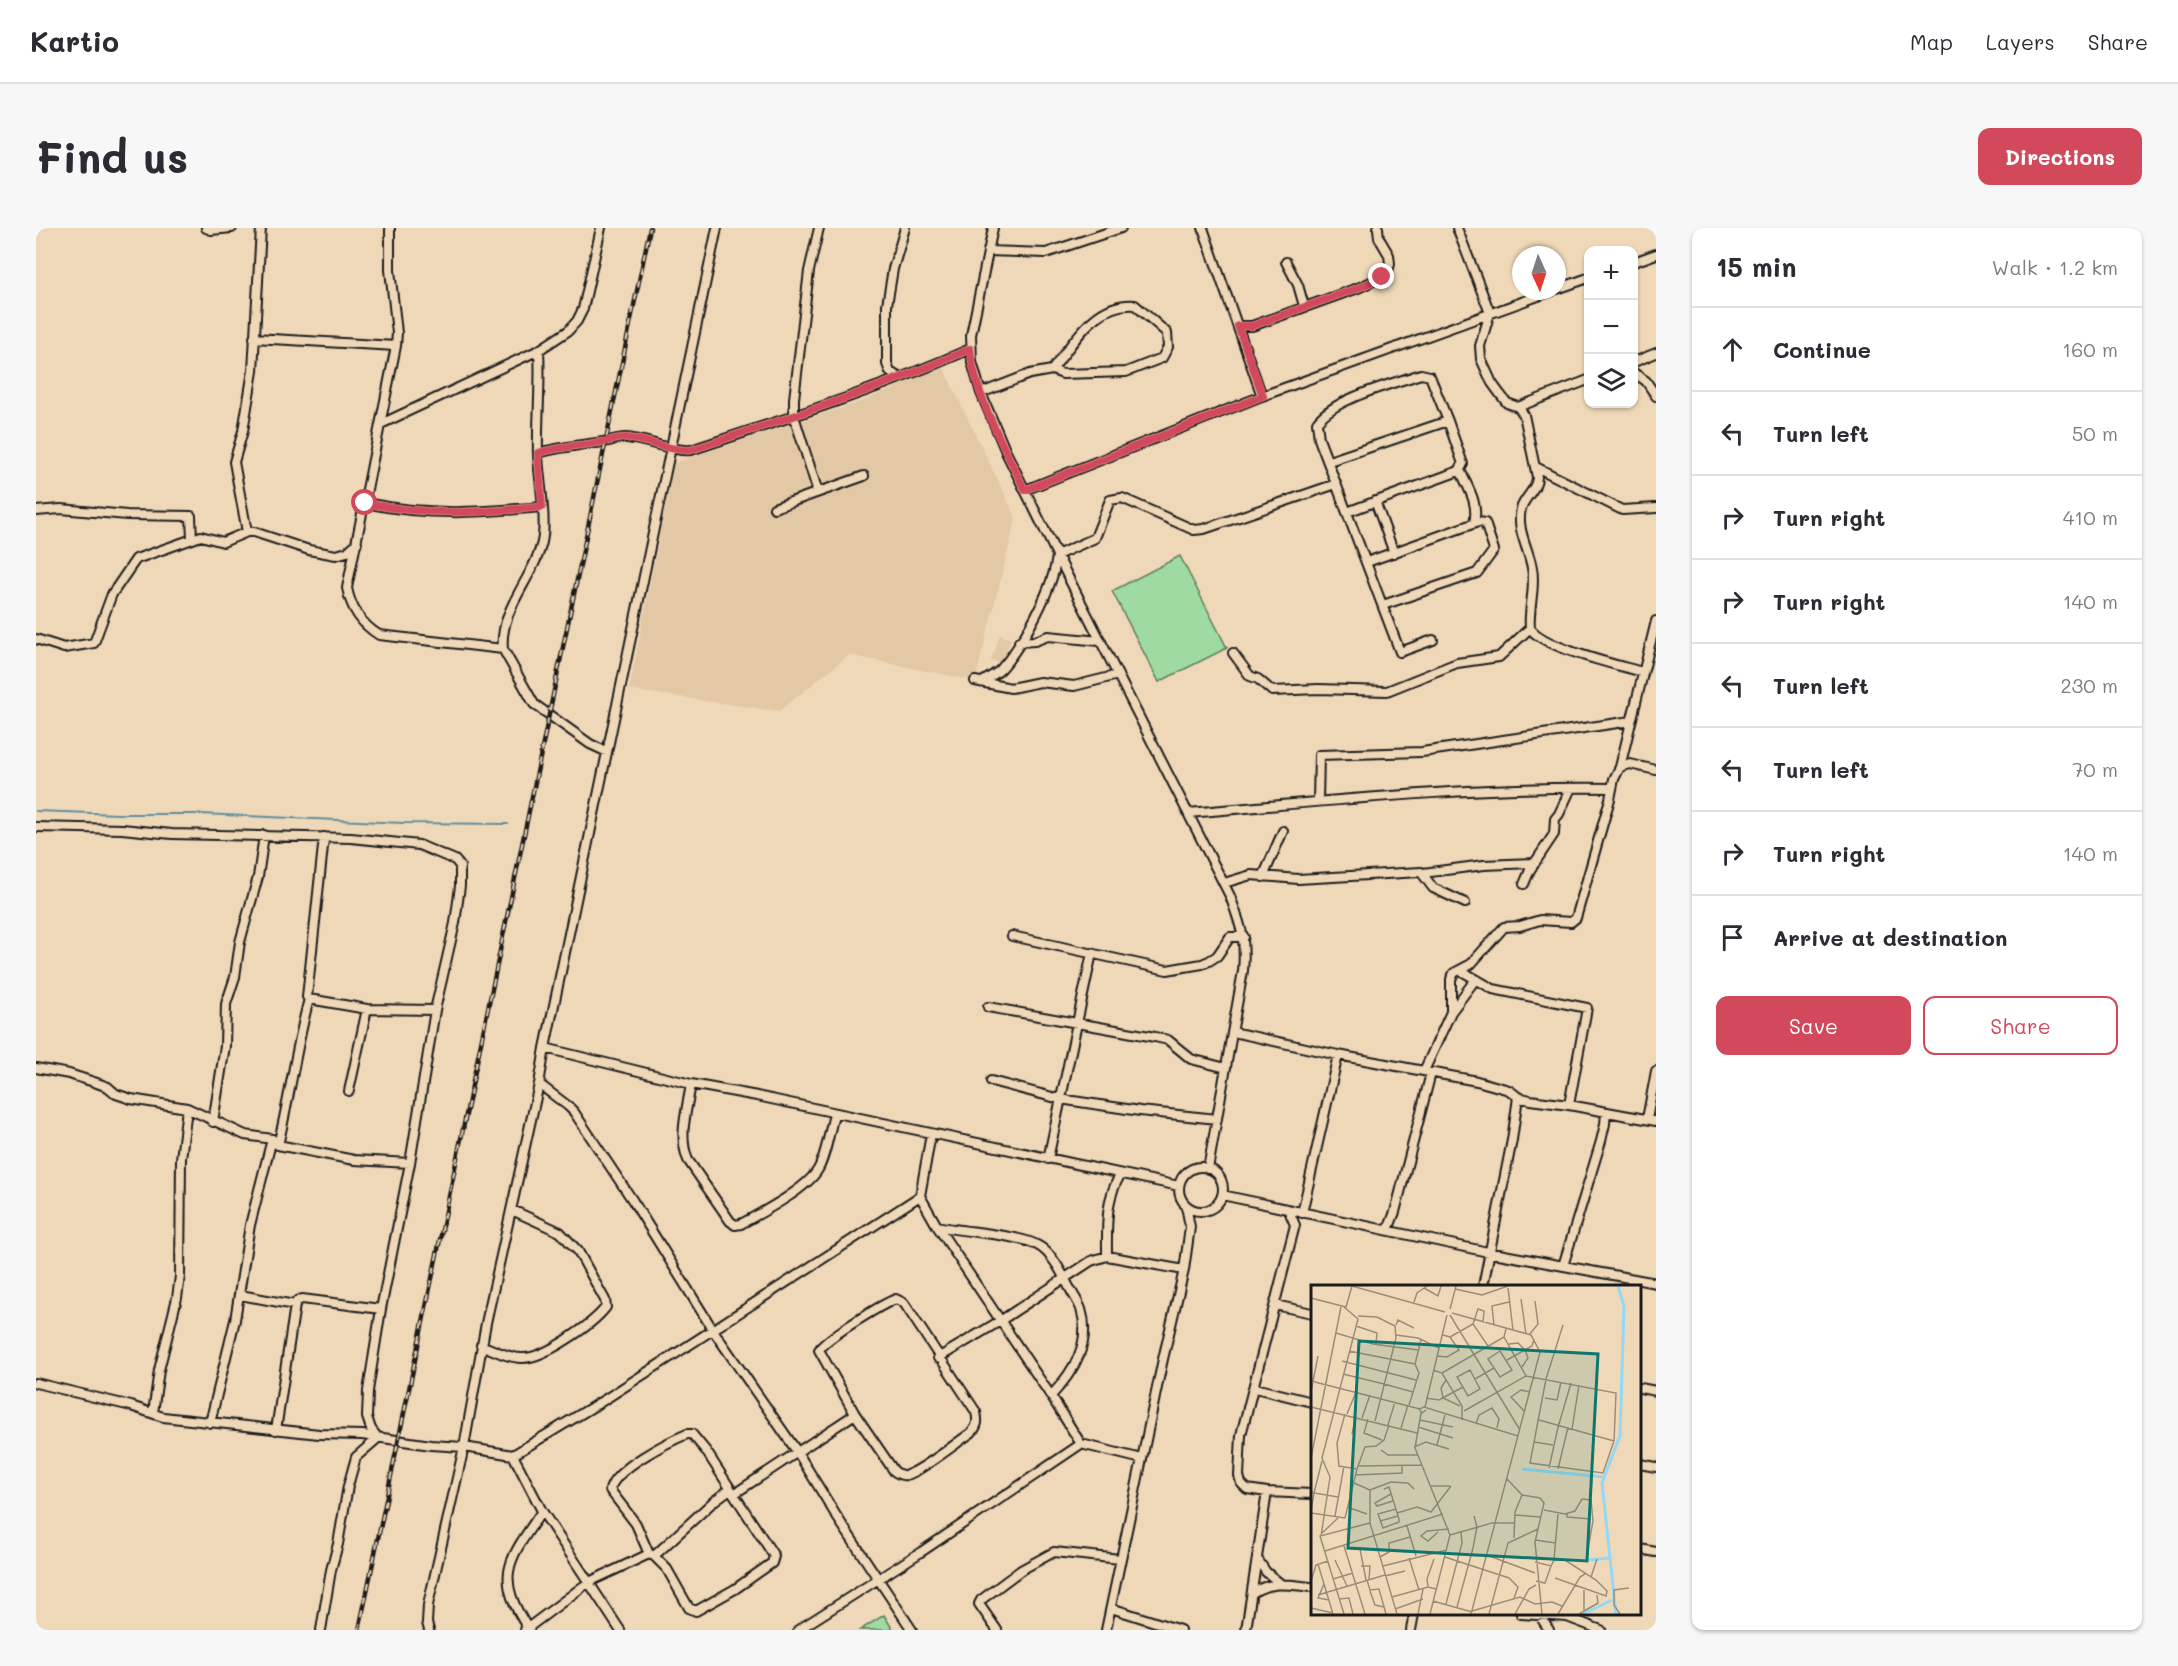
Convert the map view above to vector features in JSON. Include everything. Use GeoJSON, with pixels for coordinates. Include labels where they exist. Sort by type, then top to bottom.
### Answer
{"type":"FeatureCollection","features":[{"type":"Feature","properties":{"kind":"street"},"geometry":{"type":"LineString","coordinates":[[206,228],[211,230],[232,228]]}},
{"type":"Feature","properties":{"kind":"street"},"geometry":{"type":"LineString","coordinates":[[247,532],[234,462],[243,431],[253,371],[261,228]]}},
{"type":"Feature","properties":{"kind":"street"},"geometry":{"type":"LineString","coordinates":[[390,228],[390,270],[397,333],[396,346],[347,588],[353,609],[366,627],[379,635],[503,649]]}},
{"type":"Feature","properties":{"kind":"street"},"geometry":{"type":"LineString","coordinates":[[381,424],[539,350],[568,332],[577,321],[588,291],[601,228]]}},
{"type":"Feature","properties":{"kind":"street"},"geometry":{"type":"LineString","coordinates":[[818,492],[794,416],[794,399],[809,271],[819,228]]}},
{"type":"Feature","properties":{"kind":"street"},"geometry":{"type":"LineString","coordinates":[[900,378],[890,372],[887,364],[887,305],[893,269],[905,228]]}},
{"type":"Feature","properties":{"kind":"street"},"geometry":{"type":"LineString","coordinates":[[993,228],[974,318],[970,349],[981,393],[1006,452],[1100,642],[1224,884],[1244,937],[1243,971],[1208,1169]]}},
{"type":"Feature","properties":{"kind":"street"},"geometry":{"type":"LineString","coordinates":[[988,251],[1046,253],[1121,228]]}},
{"type":"Feature","properties":{"kind":"street"},"geometry":{"type":"LineString","coordinates":[[1203,228],[1263,396]]}},
{"type":"Feature","properties":{"kind":"street"},"geometry":{"type":"LineString","coordinates":[[1238,326],[1252,326],[1358,288],[1382,277],[1388,271],[1390,264],[1389,255],[1379,238],[1378,228]]}},
{"type":"Feature","properties":{"kind":"street"},"geometry":{"type":"LineString","coordinates":[[1457,228],[1490,313],[1479,346],[1481,359],[1500,394],[1507,403],[1518,407],[1524,415],[1536,467],[1537,484],[1524,502],[1520,515],[1522,533],[1533,571],[1530,628],[1543,640],[1561,648],[1642,672]]}},
{"type":"Feature","properties":{"kind":"street"},"geometry":{"type":"LineString","coordinates":[[429,1630],[428,1605],[464,1447],[482,1345],[539,1084],[714,229]]}},
{"type":"Feature","properties":{"kind":"street"},"geometry":{"type":"LineString","coordinates":[[1638,261],[1656,254]]}},
{"type":"Feature","properties":{"kind":"street"},"geometry":{"type":"LineString","coordinates":[[1286,262],[1298,285],[1304,306]]}},
{"type":"Feature","properties":{"kind":"street"},"geometry":{"type":"LineString","coordinates":[[1566,286],[1584,279]]}},
{"type":"Feature","properties":{"kind":"street"},"geometry":{"type":"LineString","coordinates":[[1025,490],[1263,396],[1526,300]]}},
{"type":"Feature","properties":{"kind":"street"},"geometry":{"type":"LineString","coordinates":[[981,393],[1030,374],[1052,370],[1063,374],[1126,372],[1162,357],[1168,347],[1167,333],[1135,305],[1117,307],[1091,320],[1052,370]]}},
{"type":"Feature","properties":{"kind":"street"},"geometry":{"type":"LineString","coordinates":[[255,338],[396,346]]}},
{"type":"Feature","properties":{"kind":"street"},"geometry":{"type":"LineString","coordinates":[[538,453],[560,447],[623,438],[669,446],[680,451],[691,450],[900,378],[970,349]]}},
{"type":"Feature","properties":{"kind":"street"},"geometry":{"type":"LineString","coordinates":[[539,350],[541,371],[538,453],[544,530],[541,546],[507,618],[502,640],[503,649],[534,704],[590,744],[607,752]]}},
{"type":"Feature","properties":{"kind":"street"},"geometry":{"type":"LineString","coordinates":[[1638,360],[1656,353]]}},
{"type":"Feature","properties":{"kind":"street"},"geometry":{"type":"LineString","coordinates":[[1347,512],[1460,470],[1463,464],[1449,420],[1430,376],[1421,374],[1348,400],[1330,409],[1317,422],[1319,439],[1329,460],[1336,484],[1400,652],[1433,640]]}},
{"type":"Feature","properties":{"kind":"street"},"geometry":{"type":"LineString","coordinates":[[1638,376],[1646,381],[1656,396]]}},
{"type":"Feature","properties":{"kind":"street"},"geometry":{"type":"LineString","coordinates":[[1518,407],[1584,382]]}},
{"type":"Feature","properties":{"kind":"street"},"geometry":{"type":"LineString","coordinates":[[1329,460],[1449,420]]}},
{"type":"Feature","properties":{"kind":"street"},"geometry":{"type":"LineString","coordinates":[[1536,467],[1622,510],[1656,508]]}},
{"type":"Feature","properties":{"kind":"street"},"geometry":{"type":"LineString","coordinates":[[1460,470],[1475,501],[1477,512],[1474,523]]}},
{"type":"Feature","properties":{"kind":"street"},"geometry":{"type":"LineString","coordinates":[[774,508],[864,476]]}},
{"type":"Feature","properties":{"kind":"street"},"geometry":{"type":"LineString","coordinates":[[1057,555],[1095,538],[1110,500],[1116,498],[1122,498],[1194,530],[1204,529],[1336,484]]}},
{"type":"Feature","properties":{"kind":"street"},"geometry":{"type":"LineString","coordinates":[[1375,501],[1394,553]]}},
{"type":"Feature","properties":{"kind":"street"},"geometry":{"type":"LineString","coordinates":[[365,503],[453,514],[542,507]]}},
{"type":"Feature","properties":{"kind":"street"},"geometry":{"type":"LineString","coordinates":[[36,511],[61,509],[127,515],[191,516],[192,539]]}},
{"type":"Feature","properties":{"kind":"street"},"geometry":{"type":"LineString","coordinates":[[1367,562],[1474,523],[1482,521],[1485,523],[1494,550],[1477,573],[1383,605]]}},
{"type":"Feature","properties":{"kind":"street"},"geometry":{"type":"LineString","coordinates":[[36,639],[64,648],[94,643],[112,594],[136,559],[201,536],[223,542],[247,532],[254,532],[309,550],[336,555],[347,552],[357,543]]}},
{"type":"Feature","properties":{"kind":"street"},"geometry":{"type":"LineString","coordinates":[[1057,555],[1055,570],[1020,642],[1000,670],[978,682],[1011,688],[1040,682],[1074,686],[1118,675]]}},
{"type":"Feature","properties":{"kind":"street"},"geometry":{"type":"LineString","coordinates":[[1451,1012],[1451,979],[1454,973],[1471,964],[1504,927],[1520,926],[1540,920],[1571,922],[1576,918],[1614,779],[1620,767],[1656,621]]}},
{"type":"Feature","properties":{"kind":"street"},"geometry":{"type":"LineString","coordinates":[[1233,653],[1250,676],[1272,691],[1318,688],[1387,691],[1457,663],[1499,657],[1530,628]]}},
{"type":"Feature","properties":{"kind":"street"},"geometry":{"type":"LineString","coordinates":[[1020,642],[1035,641],[1048,636],[1100,642]]}},
{"type":"Feature","properties":{"kind":"street"},"geometry":{"type":"LineString","coordinates":[[1318,801],[1319,755],[1422,752],[1631,721]]}},
{"type":"Feature","properties":{"kind":"street"},"geometry":{"type":"LineString","coordinates":[[1620,767],[1630,764],[1656,770]]}},
{"type":"Feature","properties":{"kind":"street"},"geometry":{"type":"LineString","coordinates":[[1524,884],[1554,834],[1555,819],[1560,814],[1570,788]]}},
{"type":"Feature","properties":{"kind":"street"},"geometry":{"type":"LineString","coordinates":[[1188,813],[1461,790],[1612,789]]}},
{"type":"Feature","properties":{"kind":"street"},"geometry":{"type":"LineString","coordinates":[[36,827],[122,829],[172,834],[324,837],[419,845],[455,860],[460,866],[455,923],[435,1010],[410,1163],[381,1309],[366,1410],[371,1429],[378,1438]]}},
{"type":"Feature","properties":{"kind":"street"},"geometry":{"type":"LineString","coordinates":[[1263,876],[1283,831]]}},
{"type":"Feature","properties":{"kind":"street"},"geometry":{"type":"LineString","coordinates":[[213,1122],[225,1046],[228,993],[235,977],[240,942],[258,877],[264,835]]}},
{"type":"Feature","properties":{"kind":"street"},"geometry":{"type":"LineString","coordinates":[[210,1423],[240,1295],[250,1225],[289,1100],[299,1035],[309,999],[324,837]]}},
{"type":"Feature","properties":{"kind":"street"},"geometry":{"type":"LineString","coordinates":[[1224,884],[1244,877],[1298,879],[1317,876],[1423,873],[1484,865],[1535,863]]}},
{"type":"Feature","properties":{"kind":"street"},"geometry":{"type":"LineString","coordinates":[[1423,873],[1430,886],[1465,903]]}},
{"type":"Feature","properties":{"kind":"street"},"geometry":{"type":"LineString","coordinates":[[1012,936],[1167,970],[1202,964],[1217,956],[1230,937],[1244,937]]}},
{"type":"Feature","properties":{"kind":"street"},"geometry":{"type":"LineString","coordinates":[[1048,1159],[1092,953]]}},
{"type":"Feature","properties":{"kind":"street"},"geometry":{"type":"LineString","coordinates":[[1460,970],[1484,985],[1507,993],[1587,1008],[1569,1105]]}},
{"type":"Feature","properties":{"kind":"street"},"geometry":{"type":"LineString","coordinates":[[1388,1230],[1401,1190],[1427,1072],[1451,1012],[1475,980]]}},
{"type":"Feature","properties":{"kind":"street"},"geometry":{"type":"LineString","coordinates":[[309,999],[367,1009],[435,1010]]}},
{"type":"Feature","properties":{"kind":"street"},"geometry":{"type":"LineString","coordinates":[[988,1007],[1168,1040],[1191,1059],[1227,1068]]}},
{"type":"Feature","properties":{"kind":"street"},"geometry":{"type":"LineString","coordinates":[[349,1091],[367,1009]]}},
{"type":"Feature","properties":{"kind":"street"},"geometry":{"type":"LineString","coordinates":[[1233,1032],[1509,1090],[1518,1097],[1656,1121]]}},
{"type":"Feature","properties":{"kind":"street"},"geometry":{"type":"LineString","coordinates":[[545,1048],[691,1084],[1179,1186]]}},
{"type":"Feature","properties":{"kind":"street"},"geometry":{"type":"LineString","coordinates":[[1311,1494],[1247,1489],[1241,1483],[1239,1476],[1241,1435],[1295,1226],[1303,1214],[1338,1055]]}},
{"type":"Feature","properties":{"kind":"street"},"geometry":{"type":"LineString","coordinates":[[36,1068],[69,1074],[97,1083],[108,1087],[116,1094],[131,1099],[187,1108],[245,1135],[354,1160],[410,1163]]}},
{"type":"Feature","properties":{"kind":"street"},"geometry":{"type":"LineString","coordinates":[[1647,1119],[1656,1071]]}},
{"type":"Feature","properties":{"kind":"street"},"geometry":{"type":"LineString","coordinates":[[991,1081],[1060,1099],[1140,1112],[1217,1119]]}},
{"type":"Feature","properties":{"kind":"street"},"geometry":{"type":"LineString","coordinates":[[539,1084],[574,1113],[633,1201],[713,1330],[798,1453],[912,1630]]}},
{"type":"Feature","properties":{"kind":"street"},"geometry":{"type":"LineString","coordinates":[[691,1084],[682,1138],[684,1149],[688,1160],[735,1225],[741,1224],[795,1190],[818,1171],[834,1114]]}},
{"type":"Feature","properties":{"kind":"street"},"geometry":{"type":"LineString","coordinates":[[1483,1285],[1512,1140],[1518,1097]]}},
{"type":"Feature","properties":{"kind":"street"},"geometry":{"type":"LineString","coordinates":[[153,1413],[159,1370],[177,1298],[180,1276],[181,1159],[187,1108]]}},
{"type":"Feature","properties":{"kind":"street"},"geometry":{"type":"LineString","coordinates":[[1563,1266],[1601,1141],[1606,1112]]}},
{"type":"Feature","properties":{"kind":"street"},"geometry":{"type":"LineString","coordinates":[[931,1134],[920,1196],[937,1226],[1052,1396],[1081,1444],[1142,1459]]}},
{"type":"Feature","properties":{"kind":"street"},"geometry":{"type":"LineString","coordinates":[[1106,1630],[1184,1269],[1190,1227],[1188,1211],[1179,1195],[1179,1186],[1187,1172],[1197,1168],[1208,1169],[1219,1178],[1222,1195],[1217,1204],[1190,1227]]}},
{"type":"Feature","properties":{"kind":"street"},"geometry":{"type":"LineString","coordinates":[[1107,1256],[1110,1200],[1112,1190],[1121,1174]]}},
{"type":"Feature","properties":{"kind":"street"},"geometry":{"type":"LineString","coordinates":[[1222,1195],[1488,1252],[1656,1283]]}},
{"type":"Feature","properties":{"kind":"street"},"geometry":{"type":"LineString","coordinates":[[36,1383],[131,1406],[164,1417],[464,1447],[513,1455],[713,1330],[920,1196]]}},
{"type":"Feature","properties":{"kind":"street"},"geometry":{"type":"LineString","coordinates":[[1184,1203],[1195,1210],[1209,1209]]}},
{"type":"Feature","properties":{"kind":"street"},"geometry":{"type":"LineString","coordinates":[[482,1345],[509,1356],[521,1358],[541,1355],[576,1333],[606,1307],[605,1300],[578,1251],[560,1232],[512,1210]]}},
{"type":"Feature","properties":{"kind":"street"},"geometry":{"type":"LineString","coordinates":[[1289,1211],[1294,1218],[1295,1226]]}},
{"type":"Feature","properties":{"kind":"street"},"geometry":{"type":"LineString","coordinates":[[937,1226],[1015,1238],[1035,1244],[1046,1251],[1064,1277],[1081,1308],[1084,1345],[1069,1377],[1052,1396]]}},
{"type":"Feature","properties":{"kind":"street"},"geometry":{"type":"LineString","coordinates":[[938,1358],[1000,1321],[1091,1261],[1107,1256],[1184,1269]]}},
{"type":"Feature","properties":{"kind":"street"},"geometry":{"type":"LineString","coordinates":[[240,1295],[295,1305]]}},
{"type":"Feature","properties":{"kind":"street"},"geometry":{"type":"LineString","coordinates":[[276,1430],[297,1301],[302,1299],[381,1309]]}},
{"type":"Feature","properties":{"kind":"street"},"geometry":{"type":"LineString","coordinates":[[892,1300],[901,1300],[976,1412],[978,1421],[971,1433],[908,1475],[898,1474],[855,1414],[819,1350],[821,1345],[892,1300]]}},
{"type":"Feature","properties":{"kind":"street"},"geometry":{"type":"LineString","coordinates":[[1275,1305],[1311,1313]]}},
{"type":"Feature","properties":{"kind":"street"},"geometry":{"type":"LineString","coordinates":[[1255,1388],[1311,1402]]}},
{"type":"Feature","properties":{"kind":"street"},"geometry":{"type":"LineString","coordinates":[[1641,1388],[1656,1391]]}},
{"type":"Feature","properties":{"kind":"street"},"geometry":{"type":"LineString","coordinates":[[542,1511],[512,1557],[508,1572],[511,1600],[527,1630],[588,1582],[652,1555],[714,1501],[798,1453],[855,1414]]}},
{"type":"Feature","properties":{"kind":"street"},"geometry":{"type":"LineString","coordinates":[[692,1434],[732,1491],[770,1547],[774,1556],[772,1563],[735,1589],[696,1611],[689,1608],[667,1569],[652,1555],[636,1524],[610,1490],[612,1482],[643,1458],[679,1438],[692,1434]]}},
{"type":"Feature","properties":{"kind":"street"},"geometry":{"type":"LineString","coordinates":[[321,1630],[331,1570],[356,1457],[378,1438]]}},
{"type":"Feature","properties":{"kind":"street"},"geometry":{"type":"LineString","coordinates":[[798,1630],[879,1579],[1081,1444]]}},
{"type":"Feature","properties":{"kind":"street"},"geometry":{"type":"LineString","coordinates":[[513,1455],[542,1511],[620,1630]]}},
{"type":"Feature","properties":{"kind":"street"},"geometry":{"type":"LineString","coordinates":[[1641,1464],[1656,1467]]}},
{"type":"Feature","properties":{"kind":"street"},"geometry":{"type":"LineString","coordinates":[[1246,1630],[1267,1492]]}},
{"type":"Feature","properties":{"kind":"street"},"geometry":{"type":"LineString","coordinates":[[1641,1549],[1656,1552]]}},
{"type":"Feature","properties":{"kind":"street"},"geometry":{"type":"LineString","coordinates":[[997,1630],[979,1604],[981,1600],[1022,1570],[1054,1552],[1120,1559]]}},
{"type":"Feature","properties":{"kind":"street"},"geometry":{"type":"LineString","coordinates":[[1258,1560],[1266,1572],[1281,1584]]}},
{"type":"Feature","properties":{"kind":"street"},"geometry":{"type":"LineString","coordinates":[[1252,1593],[1266,1585],[1311,1587]]}},
{"type":"Feature","properties":{"kind":"street"},"geometry":{"type":"LineString","coordinates":[[1111,1608],[1167,1628],[1180,1630]]}},
{"type":"Feature","properties":{"kind":"street"},"geometry":{"type":"LineString","coordinates":[[1411,1630],[1414,1615]]}},
{"type":"Feature","properties":{"kind":"street"},"geometry":{"type":"LineString","coordinates":[[1530,1615],[1567,1617],[1601,1630]]}},
{"type":"Feature","properties":{"kind":"street"},"geometry":{"type":"LineString","coordinates":[[1540,1616],[1549,1630]]}},
{"type":"Feature","properties":{"kind":"shaded area"},"geometry":{"type":"Polygon","coordinates":[[[943,367],[1016,518],[975,681],[849,655],[779,711],[629,690],[674,463],[863,401],[943,367]]]}},
{"type":"Feature","properties":{"kind":"shaded area"},"geometry":{"type":"Polygon","coordinates":[[[1000,635],[1011,639],[1002,664],[991,660],[1000,635]]]}},
{"type":"Feature","properties":{"kind":"green space"},"geometry":{"type":"Polygon","coordinates":[[[1180,556],[1227,648],[1159,682],[1112,591],[1180,556]]]}},
{"type":"Feature","properties":{"kind":"green space"},"geometry":{"type":"Polygon","coordinates":[[[884,1615],[893,1630],[860,1630],[884,1615]]]}},
{"type":"Feature","properties":{"kind":"waterway"},"geometry":{"type":"LineString","coordinates":[[36,811],[201,814],[404,823],[508,824]]}},
{"type":"Feature","properties":{"kind":"railway"},"geometry":{"type":"LineString","coordinates":[[359,1630],[650,228]]}},
{"type":"Feature","properties":{"kind":"route"},"geometry":{"type":"LineString","coordinates":[[365,503],[389,508],[453,514],[542,507],[538,453],[560,447],[623,438],[648,441],[680,451],[691,450],[794,416],[934,365],[970,349],[981,393],[1025,490],[1263,396],[1238,326],[1252,326],[1358,288],[1382,277]]}}]}
